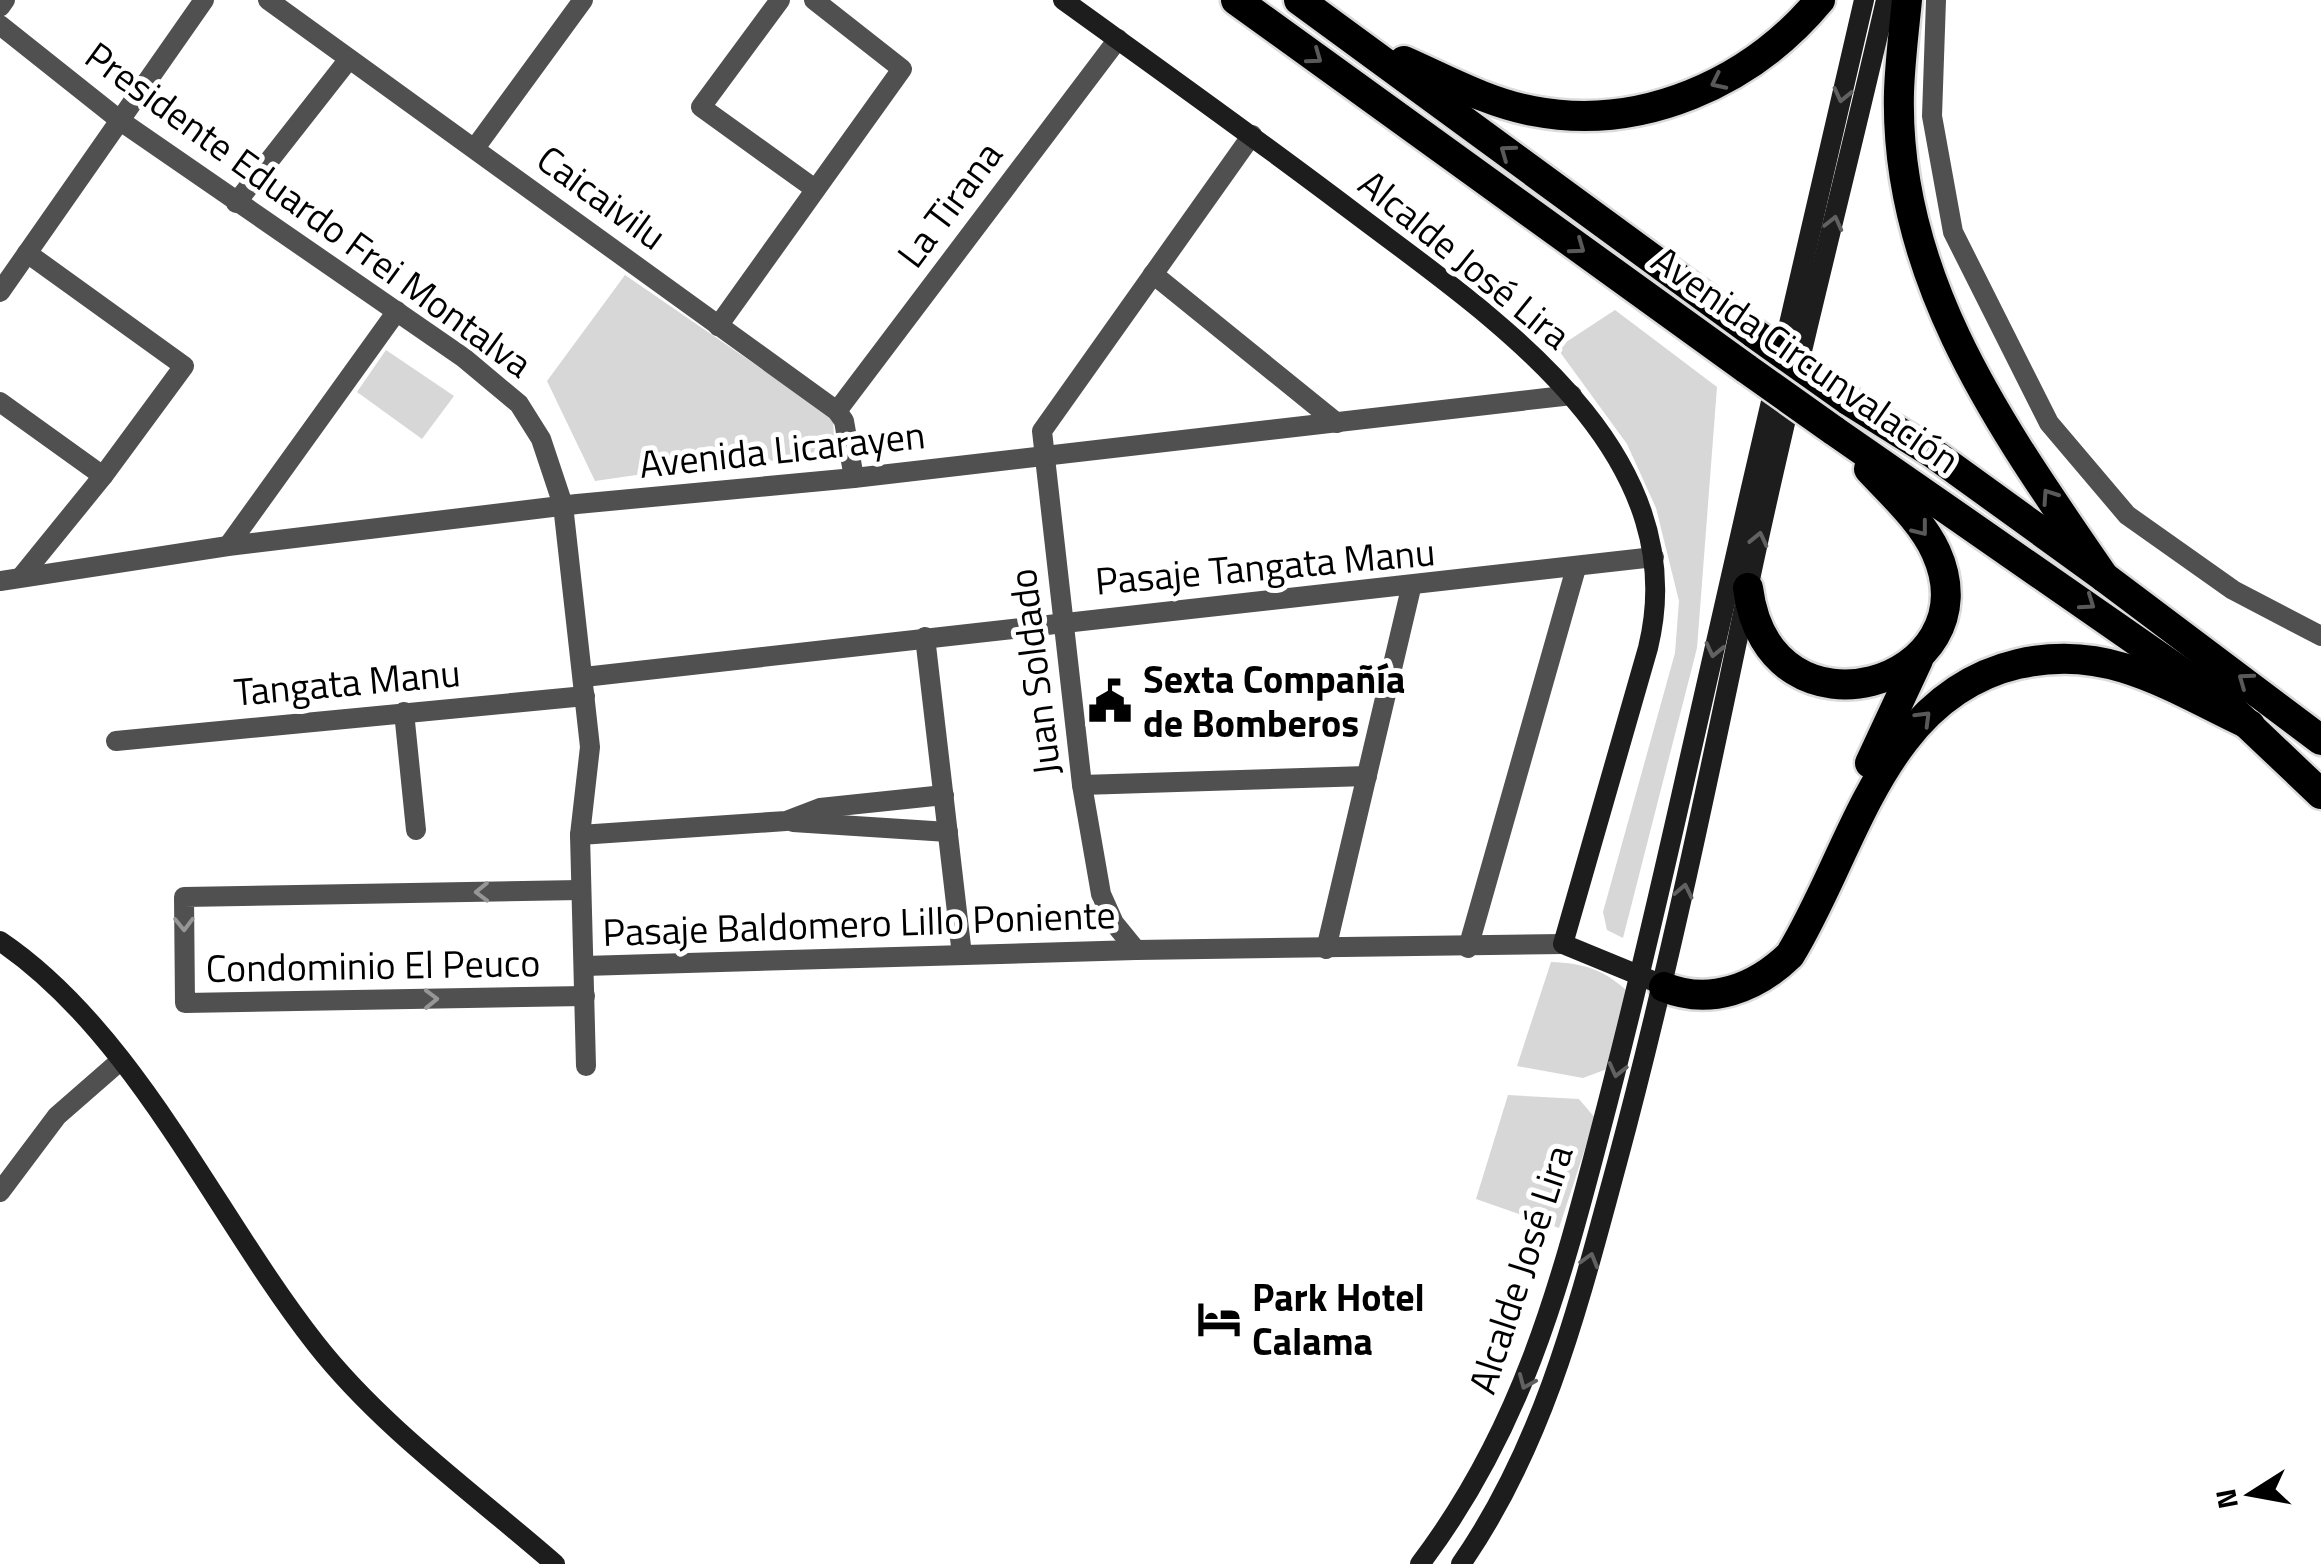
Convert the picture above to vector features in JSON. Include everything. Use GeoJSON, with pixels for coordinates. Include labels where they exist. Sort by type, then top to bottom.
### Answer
{"type":"FeatureCollection","features":[{"type":"Feature","properties":{"kind":"highway","name":"Avenida Circunvalación"},"geometry":{"type":"LineString","coordinates":[[1236,0],[1833,430],[2130,634],[2250,725],[2321,794]]}},
{"type":"Feature","properties":{"kind":"highway","name":"Avenida Circunvalación"},"geometry":{"type":"LineString","coordinates":[[1299,0],[1755,334],[1848,400],[1934,454],[2104,577],[2293,714],[2321,740]]}},
{"type":"Feature","properties":{"kind":"highway"},"geometry":{"type":"LineString","coordinates":[[1348,36],[1466,89],[1530,111],[1612,114],[1666,104],[1717,84],[1764,55],[1820,0]]}},
{"type":"Feature","properties":{"kind":"highway"},"geometry":{"type":"LineString","coordinates":[[1907,0],[1899,92],[1902,147],[1912,214],[1934,293],[1990,407],[2104,577]]}},
{"type":"Feature","properties":{"kind":"highway"},"geometry":{"type":"LineString","coordinates":[[1652,981],[1716,983],[1746,968],[1772,946],[1854,796],[1942,612],[1944,584],[1937,553],[1901,504],[1833,430]]}},
{"type":"Feature","properties":{"kind":"highway"},"geometry":{"type":"LineString","coordinates":[[1748,588],[1753,618],[1770,648],[1812,679],[1862,686],[1894,676],[1918,660]]}},
{"type":"Feature","properties":{"kind":"highway"},"geometry":{"type":"LineString","coordinates":[[1652,981],[1696,995],[1731,991],[1763,978],[1790,956],[1894,754],[1924,716],[1984,675],[2031,661],[2102,662],[2148,678],[2250,725]]}},
{"type":"Feature","properties":{"kind":"street"},"geometry":{"type":"LineString","coordinates":[[0,7],[5,0]]}},
{"type":"Feature","properties":{"kind":"street"},"geometry":{"type":"LineString","coordinates":[[0,292],[204,0]]}},
{"type":"Feature","properties":{"kind":"street","name":"Caicaivilu"},"geometry":{"type":"LineString","coordinates":[[268,0],[836,410]]}},
{"type":"Feature","properties":{"kind":"street"},"geometry":{"type":"LineString","coordinates":[[474,148],[583,0]]}},
{"type":"Feature","properties":{"kind":"street"},"geometry":{"type":"LineString","coordinates":[[780,0],[701,108],[815,190]]}},
{"type":"Feature","properties":{"kind":"street"},"geometry":{"type":"LineString","coordinates":[[718,326],[902,69],[814,0]]}},
{"type":"Feature","properties":{"kind":"street","name":"Alcalde José Lira"},"geometry":{"type":"LineString","coordinates":[[1064,0],[1252,135],[1485,312],[1572,395],[1628,482],[1654,557],[1654,624],[1563,944]]}},
{"type":"Feature","properties":{"kind":"street","name":"Alcalde José Lira"},"geometry":{"type":"LineString","coordinates":[[1420,1564],[1487,1462],[1536,1358],[1652,981],[1864,0]]}},
{"type":"Feature","properties":{"kind":"street","name":"Alcalde José Lira"},"geometry":{"type":"LineString","coordinates":[[1461,1564],[1522,1464],[1553,1386],[1748,588],[1886,0]]}},
{"type":"Feature","properties":{"kind":"street"},"geometry":{"type":"LineString","coordinates":[[1936,0],[1932,116],[1953,232],[2048,423],[2100,489],[2127,515],[2233,590],[2321,636]]}},
{"type":"Feature","properties":{"kind":"street","name":"Presidente Eduardo Frei Montalva"},"geometry":{"type":"LineString","coordinates":[[0,25],[122,122],[397,311],[519,404],[540,439],[563,506],[590,746],[580,835],[586,1066]]}},
{"type":"Feature","properties":{"kind":"street","name":"La Tirana"},"geometry":{"type":"LineString","coordinates":[[836,410],[1118,40]]}},
{"type":"Feature","properties":{"kind":"street"},"geometry":{"type":"LineString","coordinates":[[236,203],[349,59]]}},
{"type":"Feature","properties":{"kind":"street","name":"Juan Soldado"},"geometry":{"type":"LineString","coordinates":[[1136,950],[1114,923],[1101,894],[1082,785],[1042,431],[1252,135]]}},
{"type":"Feature","properties":{"kind":"street"},"geometry":{"type":"LineString","coordinates":[[11,579],[103,476],[184,366],[27,254]]}},
{"type":"Feature","properties":{"kind":"street"},"geometry":{"type":"LineString","coordinates":[[1153,274],[1338,423]]}},
{"type":"Feature","properties":{"kind":"street"},"geometry":{"type":"LineString","coordinates":[[228,546],[397,311]]}},
{"type":"Feature","properties":{"kind":"street","name":"Avenida Licarayen"},"geometry":{"type":"LineString","coordinates":[[11,579],[228,546],[563,506],[854,478],[1572,395]]}},
{"type":"Feature","properties":{"kind":"street"},"geometry":{"type":"LineString","coordinates":[[0,402],[103,476]]}},
{"type":"Feature","properties":{"kind":"street"},"geometry":{"type":"LineString","coordinates":[[836,410],[844,421],[854,478]]}},
{"type":"Feature","properties":{"kind":"street","name":"Pasaje Tangata Manu"},"geometry":{"type":"LineString","coordinates":[[584,686],[1064,620],[1411,588],[1654,557]]}},
{"type":"Feature","properties":{"kind":"street"},"geometry":{"type":"LineString","coordinates":[[1468,948],[1576,568]]}},
{"type":"Feature","properties":{"kind":"street"},"geometry":{"type":"LineString","coordinates":[[1326,949],[1411,588]]}},
{"type":"Feature","properties":{"kind":"street"},"geometry":{"type":"LineString","coordinates":[[924,638],[962,955]]}},
{"type":"Feature","properties":{"kind":"street","name":"Tangata Manu"},"geometry":{"type":"LineString","coordinates":[[116,742],[404,712],[584,686]]}},
{"type":"Feature","properties":{"kind":"street"},"geometry":{"type":"LineString","coordinates":[[404,712],[416,830]]}},
{"type":"Feature","properties":{"kind":"street"},"geometry":{"type":"LineString","coordinates":[[1082,785],[1367,776]]}},
{"type":"Feature","properties":{"kind":"street"},"geometry":{"type":"LineString","coordinates":[[786,821],[820,808],[944,796]]}},
{"type":"Feature","properties":{"kind":"street"},"geometry":{"type":"LineString","coordinates":[[580,835],[786,821],[840,828],[948,832]]}},
{"type":"Feature","properties":{"kind":"street","name":"Condominio El Peuco"},"geometry":{"type":"LineString","coordinates":[[580,890],[184,897],[185,1003],[585,996]]}},
{"type":"Feature","properties":{"kind":"street"},"geometry":{"type":"LineString","coordinates":[[0,942],[57,984],[120,1061],[319,1348],[416,1444],[555,1564]]}},
{"type":"Feature","properties":{"kind":"street"},"geometry":{"type":"LineString","coordinates":[[1136,950],[1563,944],[1652,981]]}},
{"type":"Feature","properties":{"kind":"street","name":"Pasaje Baldomero Lillo Poniente"},"geometry":{"type":"LineString","coordinates":[[584,966],[1136,950]]}},
{"type":"Feature","properties":{"kind":"street"},"geometry":{"type":"LineString","coordinates":[[0,1192],[56,1116],[120,1061]]}},
{"type":"Feature","properties":{"kind":"shaded area"},"geometry":{"type":"Polygon","coordinates":[[[625,275],[833,418],[835,459],[726,462],[595,481],[547,381],[625,275]]]}},
{"type":"Feature","properties":{"kind":"shaded area"},"geometry":{"type":"Polygon","coordinates":[[[1615,310],[1717,387],[1697,648],[1623,938],[1607,930],[1603,912],[1675,653],[1679,601],[1656,508],[1627,444],[1557,348],[1615,310]]]}},
{"type":"Feature","properties":{"kind":"shaded area"},"geometry":{"type":"Polygon","coordinates":[[[386,350],[454,396],[422,439],[357,392],[386,350]]]}},
{"type":"Feature","properties":{"kind":"shaded area"},"geometry":{"type":"Polygon","coordinates":[[[1551,962],[1593,969],[1629,993],[1607,1069],[1583,1078],[1517,1066],[1551,962]]]}},
{"type":"Feature","properties":{"kind":"shaded area"},"geometry":{"type":"Polygon","coordinates":[[[1508,1095],[1579,1099],[1595,1118],[1559,1228],[1476,1199],[1508,1095]]]}},
{"type":"Feature","properties":{"kind":"place","name":"Sexta Compañía de Bomberos"},"geometry":{"type":"Point","coordinates":[1110,701]}},
{"type":"Feature","properties":{"kind":"place","name":"Park Hotel Calama"},"geometry":{"type":"Point","coordinates":[1219,1319]}}]}
